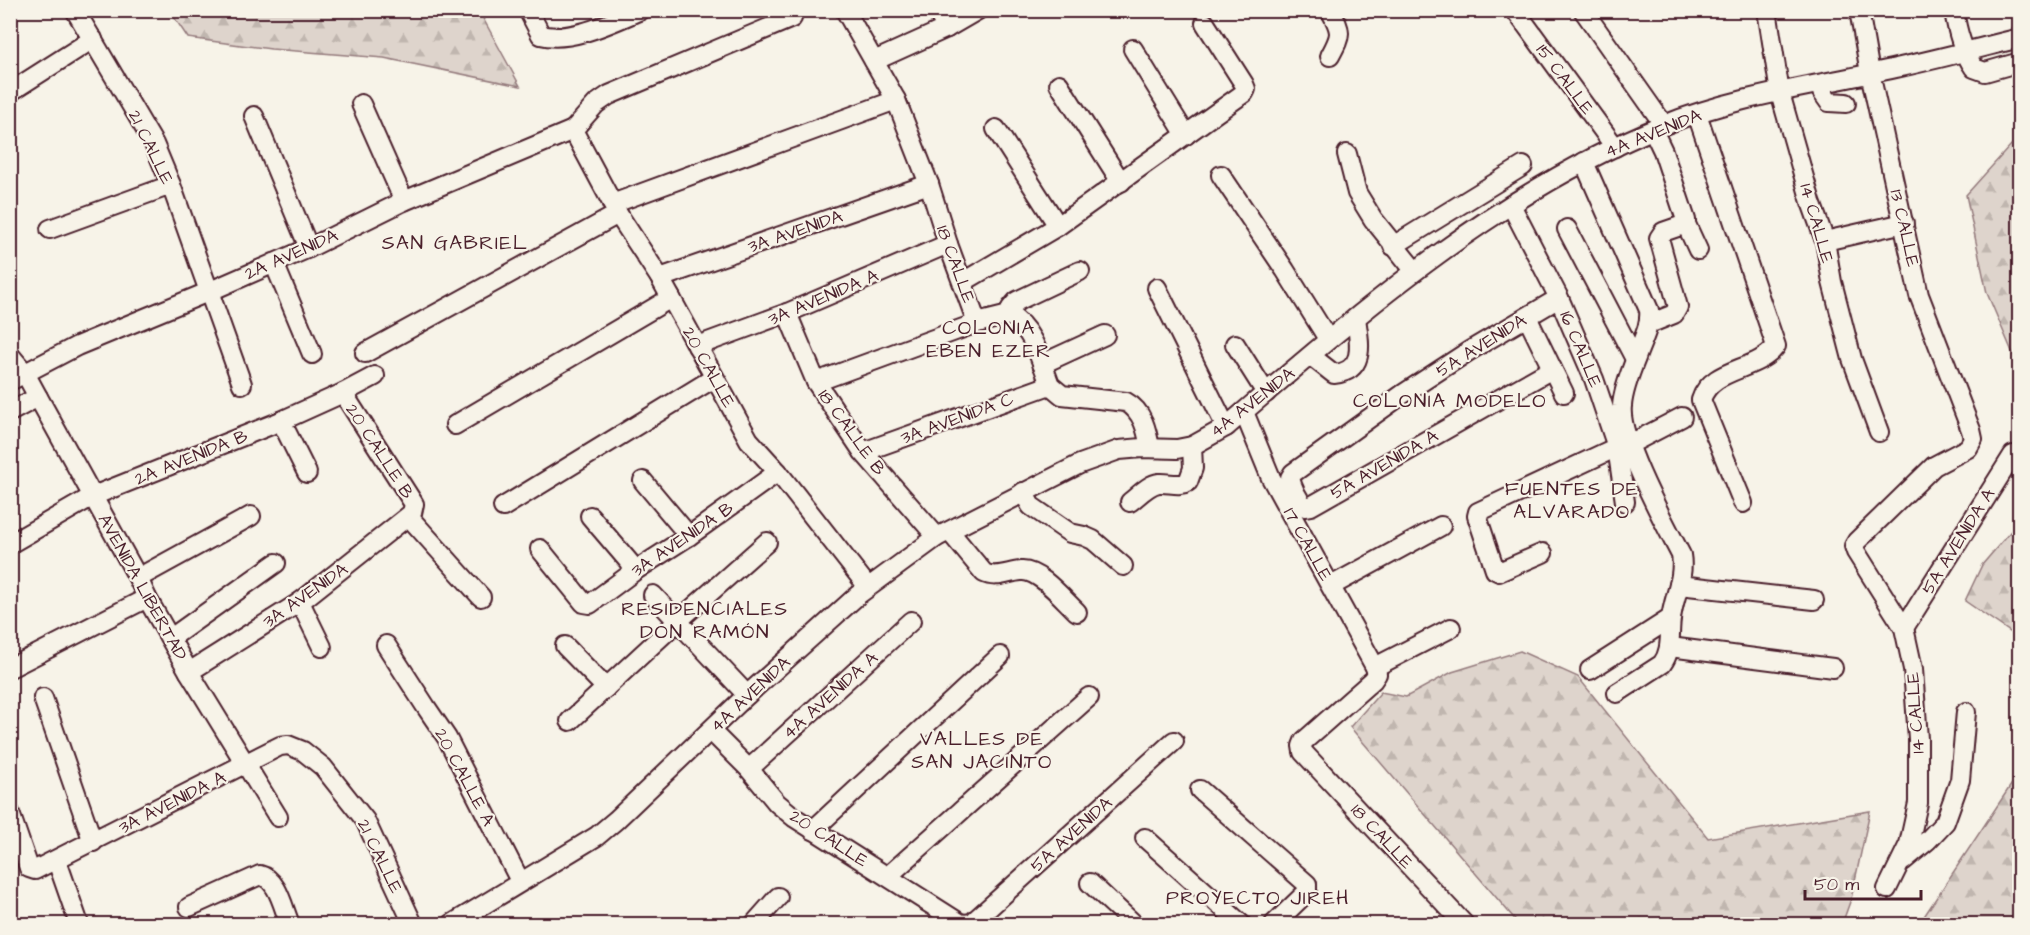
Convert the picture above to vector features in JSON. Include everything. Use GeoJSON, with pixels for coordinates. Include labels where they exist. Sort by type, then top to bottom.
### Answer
{"type":"FeatureCollection","features":[{"type":"Feature","properties":{"kind":"street","name":"21 CALLE"},"geometry":{"type":"LineString","coordinates":[[75,10],[154,144],[171,185],[242,384]]}},
{"type":"Feature","properties":{"kind":"street"},"geometry":{"type":"LineString","coordinates":[[528,10],[541,35],[556,38],[594,29],[641,10]]}},
{"type":"Feature","properties":{"kind":"street","name":"18 CALLE"},"geometry":{"type":"LineString","coordinates":[[845,10],[896,100],[929,184],[977,323],[1009,315]]}},
{"type":"Feature","properties":{"kind":"street"},"geometry":{"type":"LineString","coordinates":[[936,10],[947,28]]}},
{"type":"Feature","properties":{"kind":"street"},"geometry":{"type":"LineString","coordinates":[[874,61],[947,28],[978,10]]}},
{"type":"Feature","properties":{"kind":"street"},"geometry":{"type":"LineString","coordinates":[[1330,10],[1340,33],[1330,56]]}},
{"type":"Feature","properties":{"kind":"street","name":"15 CALLE"},"geometry":{"type":"LineString","coordinates":[[1515,10],[1615,147]]}},
{"type":"Feature","properties":{"kind":"street"},"geometry":{"type":"LineString","coordinates":[[1583,10],[1658,128],[1686,224],[1698,250]]}},
{"type":"Feature","properties":{"kind":"street","name":"14 CALLE"},"geometry":{"type":"LineString","coordinates":[[1767,10],[1780,93],[1811,202],[1825,242],[1832,282],[1852,359],[1879,432]]}},
{"type":"Feature","properties":{"kind":"street","name":"13 CALLE"},"geometry":{"type":"LineString","coordinates":[[1854,546],[1934,466],[1968,448],[1972,439],[1971,430],[1919,295],[1870,73],[1859,10]]}},
{"type":"Feature","properties":{"kind":"street"},"geometry":{"type":"LineString","coordinates":[[1954,10],[1958,36],[1974,68],[1985,72],[2019,62]]}},
{"type":"Feature","properties":{"kind":"street"},"geometry":{"type":"LineString","coordinates":[[573,130],[596,104],[609,95],[792,18]]}},
{"type":"Feature","properties":{"kind":"street"},"geometry":{"type":"LineString","coordinates":[[963,282],[1058,226],[1244,93],[1245,89],[1205,22]]}},
{"type":"Feature","properties":{"kind":"street","name":"4A AVENIDA"},"geometry":{"type":"LineString","coordinates":[[452,924],[597,836],[747,695],[868,587],[944,535],[1080,464],[1119,450],[1177,449],[1192,446],[1226,427],[1328,339],[1414,270],[1511,205],[1584,162],[1658,128],[1697,114],[2019,38]]}},
{"type":"Feature","properties":{"kind":"street"},"geometry":{"type":"LineString","coordinates":[[10,92],[93,39]]}},
{"type":"Feature","properties":{"kind":"street"},"geometry":{"type":"LineString","coordinates":[[1133,49],[1186,135]]}},
{"type":"Feature","properties":{"kind":"street"},"geometry":{"type":"LineString","coordinates":[[1059,84],[1121,182]]}},
{"type":"Feature","properties":{"kind":"street"},"geometry":{"type":"LineString","coordinates":[[1821,84],[1822,92],[1828,102],[1846,103]]}},
{"type":"Feature","properties":{"kind":"street"},"geometry":{"type":"LineString","coordinates":[[365,353],[615,209],[896,100]]}},
{"type":"Feature","properties":{"kind":"street"},"geometry":{"type":"LineString","coordinates":[[361,104],[404,201]]}},
{"type":"Feature","properties":{"kind":"street"},"geometry":{"type":"LineString","coordinates":[[1697,114],[1776,346],[1770,354],[1761,359],[1711,382],[1701,400],[1743,503]]}},
{"type":"Feature","properties":{"kind":"street"},"geometry":{"type":"LineString","coordinates":[[254,116],[309,248]]}},
{"type":"Feature","properties":{"kind":"street"},"geometry":{"type":"LineString","coordinates":[[996,129],[1058,226]]}},
{"type":"Feature","properties":{"kind":"street","name":"2A AVENIDA"},"geometry":{"type":"LineString","coordinates":[[18,377],[78,345],[208,292],[309,248],[404,201],[573,130]]}},
{"type":"Feature","properties":{"kind":"street","name":"20 CALLE"},"geometry":{"type":"LineString","coordinates":[[573,130],[615,209],[660,278],[749,440],[778,472],[868,587]]}},
{"type":"Feature","properties":{"kind":"street"},"geometry":{"type":"LineString","coordinates":[[1347,154],[1357,193],[1372,219],[1414,270]]}},
{"type":"Feature","properties":{"kind":"street"},"geometry":{"type":"LineString","coordinates":[[1584,162],[1649,310],[1649,324],[1635,359],[1621,407],[1624,446],[1634,457],[1680,555],[1682,564],[1671,618],[1670,647],[1666,659],[1662,664],[1617,693]]}},
{"type":"Feature","properties":{"kind":"street"},"geometry":{"type":"LineString","coordinates":[[1393,246],[1523,166]]}},
{"type":"Feature","properties":{"kind":"street"},"geometry":{"type":"LineString","coordinates":[[1221,174],[1286,270],[1328,339]]}},
{"type":"Feature","properties":{"kind":"street","name":"3A AVENIDA"},"geometry":{"type":"LineString","coordinates":[[660,278],[929,184]]}},
{"type":"Feature","properties":{"kind":"street"},"geometry":{"type":"LineString","coordinates":[[50,229],[171,185]]}},
{"type":"Feature","properties":{"kind":"street","name":"16 CALLE"},"geometry":{"type":"LineString","coordinates":[[1511,205],[1559,298],[1624,446],[1625,501]]}},
{"type":"Feature","properties":{"kind":"street"},"geometry":{"type":"LineString","coordinates":[[1825,242],[1904,223]]}},
{"type":"Feature","properties":{"kind":"street"},"geometry":{"type":"LineString","coordinates":[[1649,324],[1674,314],[1678,307],[1659,238],[1663,232],[1686,224]]}},
{"type":"Feature","properties":{"kind":"street"},"geometry":{"type":"LineString","coordinates":[[1567,229],[1635,359]]}},
{"type":"Feature","properties":{"kind":"street","name":"3A AVENIDA A"},"geometry":{"type":"LineString","coordinates":[[697,346],[788,313],[948,244]]}},
{"type":"Feature","properties":{"kind":"street"},"geometry":{"type":"LineString","coordinates":[[274,263],[312,354]]}},
{"type":"Feature","properties":{"kind":"street"},"geometry":{"type":"LineString","coordinates":[[1080,271],[1017,301],[1009,315],[1019,321],[1026,330],[1050,385],[1062,395],[1126,402],[1134,406],[1147,432],[1150,448]]}},
{"type":"Feature","properties":{"kind":"street"},"geometry":{"type":"LineString","coordinates":[[1156,288],[1226,427]]}},
{"type":"Feature","properties":{"kind":"street"},"geometry":{"type":"LineString","coordinates":[[455,425],[671,298]]}},
{"type":"Feature","properties":{"kind":"street","name":"5A AVENIDA"},"geometry":{"type":"LineString","coordinates":[[1311,506],[1305,507],[1302,504],[1291,483],[1290,477],[1293,473],[1402,394],[1559,298]]}},
{"type":"Feature","properties":{"kind":"street","name":"18 CALLE B"},"geometry":{"type":"LineString","coordinates":[[788,313],[816,382],[863,452],[984,573],[990,576],[1023,570],[1033,573],[1077,612]]}},
{"type":"Feature","properties":{"kind":"street"},"geometry":{"type":"LineString","coordinates":[[1527,317],[1564,393]]}},
{"type":"Feature","properties":{"kind":"street"},"geometry":{"type":"LineString","coordinates":[[1311,356],[1334,374],[1343,373],[1356,363],[1360,354],[1356,318]]}},
{"type":"Feature","properties":{"kind":"street"},"geometry":{"type":"LineString","coordinates":[[816,382],[977,323]]}},
{"type":"Feature","properties":{"kind":"street"},"geometry":{"type":"LineString","coordinates":[[1042,364],[1105,335]]}},
{"type":"Feature","properties":{"kind":"street"},"geometry":{"type":"LineString","coordinates":[[1235,344],[1266,393]]}},
{"type":"Feature","properties":{"kind":"street","name":"AVENIDA LIBERTAD"},"geometry":{"type":"LineString","coordinates":[[10,355],[18,377],[38,397],[189,672],[278,817]]}},
{"type":"Feature","properties":{"kind":"street","name":"5A AVENIDA A"},"geometry":{"type":"LineString","coordinates":[[1311,506],[1552,369]]}},
{"type":"Feature","properties":{"kind":"street","name":"2A AVENIDA B"},"geometry":{"type":"LineString","coordinates":[[10,544],[93,496],[281,421],[344,393],[375,376]]}},
{"type":"Feature","properties":{"kind":"street"},"geometry":{"type":"LineString","coordinates":[[504,507],[714,378]]}},
{"type":"Feature","properties":{"kind":"street","name":"3A AVENIDA C"},"geometry":{"type":"LineString","coordinates":[[863,452],[1050,385]]}},
{"type":"Feature","properties":{"kind":"street","name":"20 CALLE B"},"geometry":{"type":"LineString","coordinates":[[344,393],[414,504],[411,513],[481,597]]}},
{"type":"Feature","properties":{"kind":"street"},"geometry":{"type":"LineString","coordinates":[[10,412],[38,397]]}},
{"type":"Feature","properties":{"kind":"street","name":"17 CALLE"},"geometry":{"type":"LineString","coordinates":[[1244,412],[1271,478],[1376,670]]}},
{"type":"Feature","properties":{"kind":"street"},"geometry":{"type":"LineString","coordinates":[[1543,553],[1499,572],[1496,570],[1477,516],[1478,512],[1482,508],[1624,446],[1682,417]]}},
{"type":"Feature","properties":{"kind":"street"},"geometry":{"type":"LineString","coordinates":[[281,421],[307,473]]}},
{"type":"Feature","properties":{"kind":"street"},"geometry":{"type":"LineString","coordinates":[[1131,502],[1152,485],[1159,483],[1182,485],[1188,482],[1193,468],[1192,446]]}},
{"type":"Feature","properties":{"kind":"street","name":"5A AVENIDA A"},"geometry":{"type":"LineString","coordinates":[[1904,628],[2013,455]]}},
{"type":"Feature","properties":{"kind":"street","name":"3A AVENIDA B"},"geometry":{"type":"LineString","coordinates":[[540,549],[587,605],[778,472]]}},
{"type":"Feature","properties":{"kind":"street"},"geometry":{"type":"LineString","coordinates":[[643,481],[689,536]]}},
{"type":"Feature","properties":{"kind":"street"},"geometry":{"type":"LineString","coordinates":[[1023,492],[1031,506],[1070,533],[1093,540],[1123,566]]}},
{"type":"Feature","properties":{"kind":"street","name":"3A AVENIDA"},"geometry":{"type":"LineString","coordinates":[[189,672],[300,602],[411,513]]}},
{"type":"Feature","properties":{"kind":"street"},"geometry":{"type":"LineString","coordinates":[[138,579],[251,516]]}},
{"type":"Feature","properties":{"kind":"street"},"geometry":{"type":"LineString","coordinates":[[590,516],[636,570]]}},
{"type":"Feature","properties":{"kind":"street"},"geometry":{"type":"LineString","coordinates":[[1331,586],[1441,526]]}},
{"type":"Feature","properties":{"kind":"street"},"geometry":{"type":"LineString","coordinates":[[570,721],[766,542]]}},
{"type":"Feature","properties":{"kind":"street","name":"14 CALLE"},"geometry":{"type":"LineString","coordinates":[[1854,546],[1904,628],[1913,669],[1918,739],[1918,803],[1909,844],[1887,889]]}},
{"type":"Feature","properties":{"kind":"street"},"geometry":{"type":"LineString","coordinates":[[171,638],[276,563]]}},
{"type":"Feature","properties":{"kind":"street"},"geometry":{"type":"LineString","coordinates":[[1679,585],[1814,600]]}},
{"type":"Feature","properties":{"kind":"street"},"geometry":{"type":"LineString","coordinates":[[653,595],[747,695]]}},
{"type":"Feature","properties":{"kind":"street"},"geometry":{"type":"LineString","coordinates":[[10,668],[147,598]]}},
{"type":"Feature","properties":{"kind":"street"},"geometry":{"type":"LineString","coordinates":[[300,602],[322,647]]}},
{"type":"Feature","properties":{"kind":"street"},"geometry":{"type":"LineString","coordinates":[[1590,670],[1671,618]]}},
{"type":"Feature","properties":{"kind":"street","name":"4A AVENIDA A"},"geometry":{"type":"LineString","coordinates":[[749,769],[911,621]]}},
{"type":"Feature","properties":{"kind":"street"},"geometry":{"type":"LineString","coordinates":[[1376,670],[1451,628]]}},
{"type":"Feature","properties":{"kind":"street","name":"20 CALLE A"},"geometry":{"type":"LineString","coordinates":[[386,645],[447,738],[520,882]]}},
{"type":"Feature","properties":{"kind":"street"},"geometry":{"type":"LineString","coordinates":[[566,646],[606,688]]}},
{"type":"Feature","properties":{"kind":"street"},"geometry":{"type":"LineString","coordinates":[[1670,647],[1833,668]]}},
{"type":"Feature","properties":{"kind":"street"},"geometry":{"type":"LineString","coordinates":[[813,830],[1000,656]]}},
{"type":"Feature","properties":{"kind":"street","name":"18 CALLE"},"geometry":{"type":"LineString","coordinates":[[1376,670],[1373,680],[1304,741],[1303,752],[1464,924]]}},
{"type":"Feature","properties":{"kind":"street"},"geometry":{"type":"LineString","coordinates":[[888,876],[1089,697]]}},
{"type":"Feature","properties":{"kind":"street"},"geometry":{"type":"LineString","coordinates":[[43,698],[93,842]]}},
{"type":"Feature","properties":{"kind":"street"},"geometry":{"type":"LineString","coordinates":[[1899,864],[1928,840],[1945,822],[1960,780],[1966,712]]}},
{"type":"Feature","properties":{"kind":"street","name":"20 CALLE"},"geometry":{"type":"LineString","coordinates":[[711,731],[749,769],[777,802],[813,830],[965,924]]}},
{"type":"Feature","properties":{"kind":"street","name":"5A AVENIDA"},"geometry":{"type":"LineString","coordinates":[[965,924],[972,923],[1174,741]]}},
{"type":"Feature","properties":{"kind":"street","name":"21 CALLE"},"geometry":{"type":"LineString","coordinates":[[288,745],[303,751],[323,767],[365,820],[413,924]]}},
{"type":"Feature","properties":{"kind":"street","name":"3A AVENIDA A"},"geometry":{"type":"LineString","coordinates":[[10,813],[29,868],[35,870],[57,861],[280,746],[288,745]]}},
{"type":"Feature","properties":{"kind":"street"},"geometry":{"type":"LineString","coordinates":[[1200,790],[1309,887],[1307,892],[1274,924]]}},
{"type":"Feature","properties":{"kind":"street"},"geometry":{"type":"LineString","coordinates":[[1145,838],[1241,924]]}},
{"type":"Feature","properties":{"kind":"street"},"geometry":{"type":"LineString","coordinates":[[57,861],[79,924]]}},
{"type":"Feature","properties":{"kind":"street"},"geometry":{"type":"LineString","coordinates":[[189,907],[260,874],[268,876],[274,884],[290,924]]}},
{"type":"Feature","properties":{"kind":"street"},"geometry":{"type":"LineString","coordinates":[[1090,883],[1134,924]]}},
{"type":"Feature","properties":{"kind":"street"},"geometry":{"type":"LineString","coordinates":[[754,924],[778,897]]}},
{"type":"Feature","properties":{"kind":"green space"},"geometry":{"type":"Polygon","coordinates":[[[170,11],[479,11],[520,86],[384,58],[271,49],[188,38],[170,11]]]}},
{"type":"Feature","properties":{"kind":"green space"},"geometry":{"type":"Polygon","coordinates":[[[2019,141],[2019,368],[1987,293],[1966,195],[2011,145],[2019,141]]]}},
{"type":"Feature","properties":{"kind":"green space"},"geometry":{"type":"Polygon","coordinates":[[[2019,518],[2019,638],[1965,601],[1982,565],[2016,525],[2019,518]]]}},
{"type":"Feature","properties":{"kind":"green space"},"geometry":{"type":"Polygon","coordinates":[[[1520,651],[1578,677],[1708,838],[1870,811],[1851,899],[1842,924],[1519,924],[1350,727],[1381,692],[1406,697],[1452,672],[1520,651]]]}},
{"type":"Feature","properties":{"kind":"green space"},"geometry":{"type":"Polygon","coordinates":[[[2019,773],[2019,924],[1919,924],[2019,773]]]}},
{"type":"Feature","properties":{"kind":"district","name":"SAN GABRIEL"},"geometry":{"type":"Point","coordinates":[455,242]}},
{"type":"Feature","properties":{"kind":"district","name":"COLONIA EBEN EZER"},"geometry":{"type":"Point","coordinates":[989,338]}},
{"type":"Feature","properties":{"kind":"district","name":"COLONIA MODELO"},"geometry":{"type":"Point","coordinates":[1450,400]}},
{"type":"Feature","properties":{"kind":"district","name":"FUENTES DE ALVARADO"},"geometry":{"type":"Point","coordinates":[1572,500]}},
{"type":"Feature","properties":{"kind":"district","name":"RESIDENCIALES DON RAMÓN"},"geometry":{"type":"Point","coordinates":[705,620]}},
{"type":"Feature","properties":{"kind":"district","name":"VALLES DE SAN JACINTO"},"geometry":{"type":"Point","coordinates":[982,750]}},
{"type":"Feature","properties":{"kind":"district","name":"PROYECTO JIREH"},"geometry":{"type":"Point","coordinates":[1258,897]}}]}
